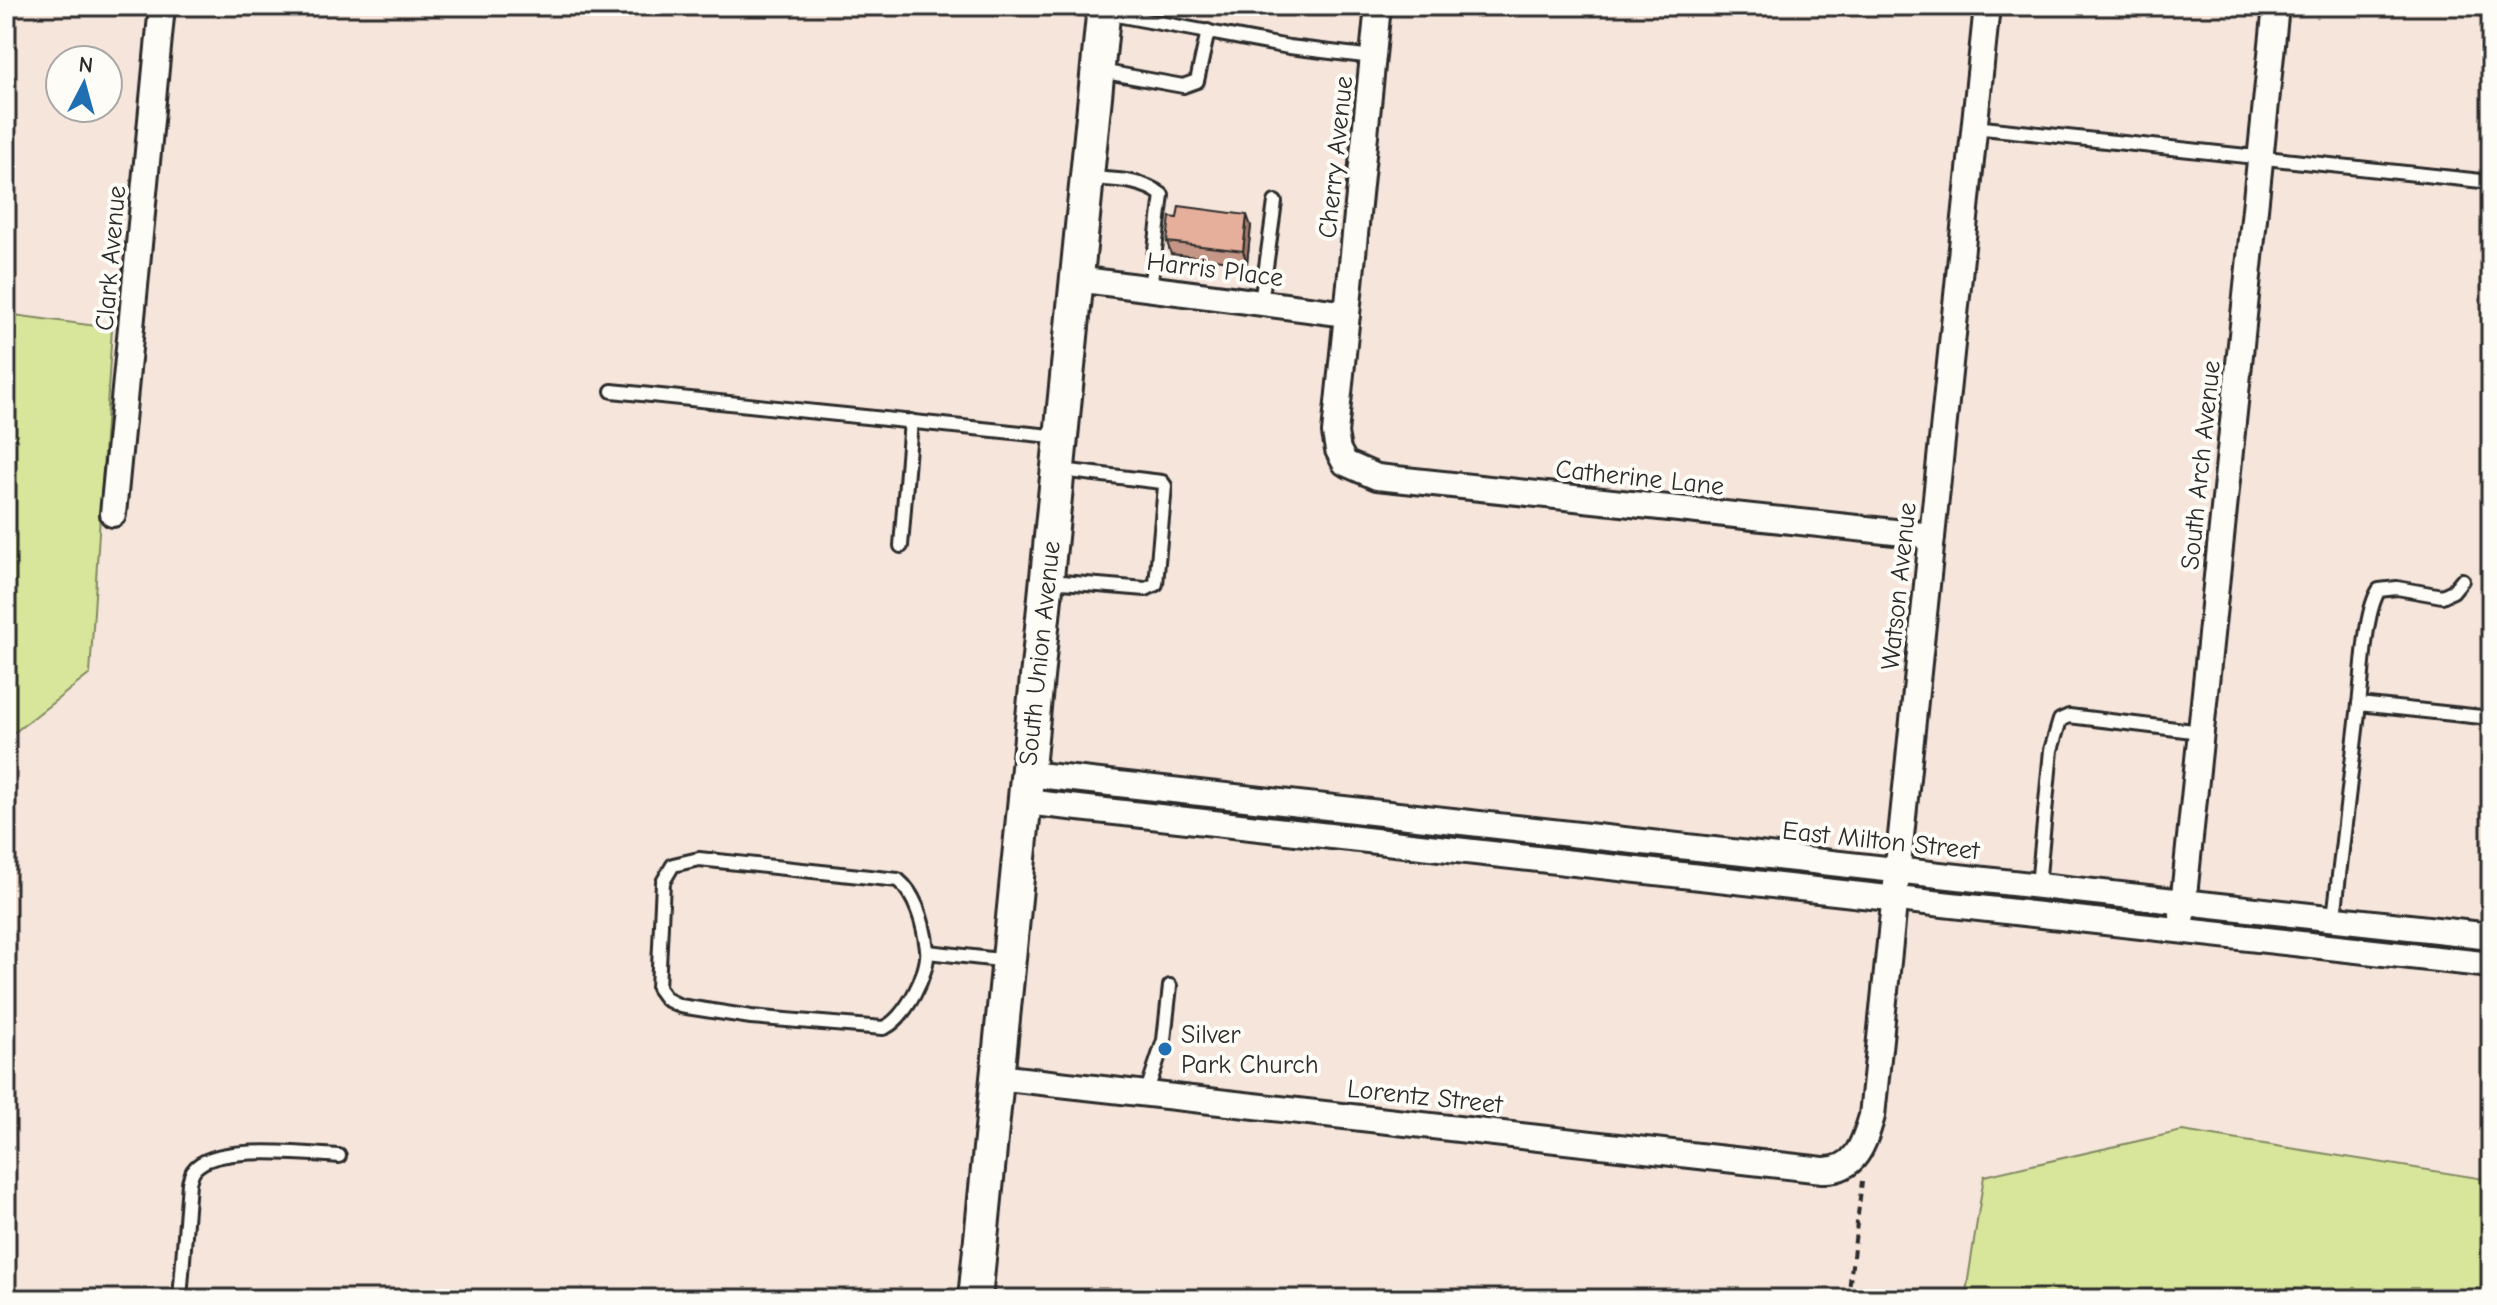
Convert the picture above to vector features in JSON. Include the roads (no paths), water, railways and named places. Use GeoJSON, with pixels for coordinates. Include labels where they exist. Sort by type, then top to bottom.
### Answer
{"type":"FeatureCollection","features":[{"type":"Feature","properties":{"kind":"main road","name":"South Union Avenue"},"geometry":{"type":"LineString","coordinates":[[975,1299],[1103,9]]}},
{"type":"Feature","properties":{"kind":"street","name":"Clark Avenue"},"geometry":{"type":"LineString","coordinates":[[113,514],[162,6]]}},
{"type":"Feature","properties":{"kind":"street","name":"Cherry Avenue"},"geometry":{"type":"LineString","coordinates":[[1345,463],[1338,450],[1335,433],[1378,6]]}},
{"type":"Feature","properties":{"kind":"street","name":"Watson Avenue"},"geometry":{"type":"LineString","coordinates":[[1854,1173],[1872,1116],[1987,6]]}},
{"type":"Feature","properties":{"kind":"street","name":"South Arch Avenue"},"geometry":{"type":"LineString","coordinates":[[2181,930],[2276,6]]}},
{"type":"Feature","properties":{"kind":"street","name":"Harris Place"},"geometry":{"type":"LineString","coordinates":[[1076,279],[1347,314]]}},
{"type":"Feature","properties":{"kind":"street","name":"Catherine Lane"},"geometry":{"type":"LineString","coordinates":[[1345,463],[1377,477],[1932,536]]}},
{"type":"Feature","properties":{"kind":"street","name":"East Milton Street"},"geometry":{"type":"LineString","coordinates":[[1026,788],[1225,796],[2491,936]]}},
{"type":"Feature","properties":{"kind":"street"},"geometry":{"type":"LineString","coordinates":[[1026,788],[1223,824],[2491,965]]}},
{"type":"Feature","properties":{"kind":"street"},"geometry":{"type":"LineString","coordinates":[[1223,824],[1225,796]]}},
{"type":"Feature","properties":{"kind":"street"},"geometry":{"type":"LineString","coordinates":[[1389,842],[1391,814]]}},
{"type":"Feature","properties":{"kind":"street"},"geometry":{"type":"LineString","coordinates":[[1555,861],[1558,833]]}},
{"type":"Feature","properties":{"kind":"street"},"geometry":{"type":"LineString","coordinates":[[1720,879],[1722,851]]}},
{"type":"Feature","properties":{"kind":"street"},"geometry":{"type":"LineString","coordinates":[[2031,913],[2036,885]]}},
{"type":"Feature","properties":{"kind":"street"},"geometry":{"type":"LineString","coordinates":[[2331,947],[2334,918]]}},
{"type":"Feature","properties":{"kind":"street","name":"Lorentz Street"},"geometry":{"type":"LineString","coordinates":[[997,1077],[1854,1173]]}},
{"type":"Feature","properties":{"kind":"lane"},"geometry":{"type":"LineString","coordinates":[[1103,9],[1289,47],[1373,57]]}},
{"type":"Feature","properties":{"kind":"lane"},"geometry":{"type":"LineString","coordinates":[[1097,71],[1183,86],[1197,81],[1208,31]]}},
{"type":"Feature","properties":{"kind":"lane"},"geometry":{"type":"LineString","coordinates":[[1974,127],[2491,182]]}},
{"type":"Feature","properties":{"kind":"lane"},"geometry":{"type":"LineString","coordinates":[[1086,177],[1133,182],[1152,187],[1162,195],[1150,289]]}},
{"type":"Feature","properties":{"kind":"lane"},"geometry":{"type":"LineString","coordinates":[[1261,303],[1275,202]]}},
{"type":"Feature","properties":{"kind":"lane"},"geometry":{"type":"LineString","coordinates":[[612,391],[1061,437]]}},
{"type":"Feature","properties":{"kind":"lane"},"geometry":{"type":"LineString","coordinates":[[901,546],[911,421]]}},
{"type":"Feature","properties":{"kind":"lane"},"geometry":{"type":"LineString","coordinates":[[1047,581],[1153,587],[1156,584],[1165,486],[1162,482],[1057,470]]}},
{"type":"Feature","properties":{"kind":"lane"},"geometry":{"type":"LineString","coordinates":[[2334,918],[2374,598],[2379,590],[2397,588],[2442,596],[2453,591],[2462,580]]}},
{"type":"Feature","properties":{"kind":"lane"},"geometry":{"type":"LineString","coordinates":[[2359,704],[2491,718]]}},
{"type":"Feature","properties":{"kind":"lane"},"geometry":{"type":"LineString","coordinates":[[2036,885],[2051,750],[2060,720],[2069,716],[2201,732]]}},
{"type":"Feature","properties":{"kind":"lane"},"geometry":{"type":"LineString","coordinates":[[699,859],[898,880],[909,890],[928,952],[918,984],[903,1014],[893,1025],[883,1028],[751,1017],[680,1006],[666,999],[658,988],[663,882],[673,865],[699,859]]}},
{"type":"Feature","properties":{"kind":"lane"},"geometry":{"type":"LineString","coordinates":[[928,952],[1009,961]]}},
{"type":"Feature","properties":{"kind":"lane"},"geometry":{"type":"LineString","coordinates":[[1146,1094],[1164,1040],[1170,986]]}},
{"type":"Feature","properties":{"kind":"lane"},"geometry":{"type":"LineString","coordinates":[[180,1299],[189,1183],[193,1170],[221,1156],[254,1153],[339,1156]]}},
{"type":"Feature","properties":{"kind":"place","name":"Silver Park Church"},"geometry":{"type":"Point","coordinates":[1165,1049]}}]}
